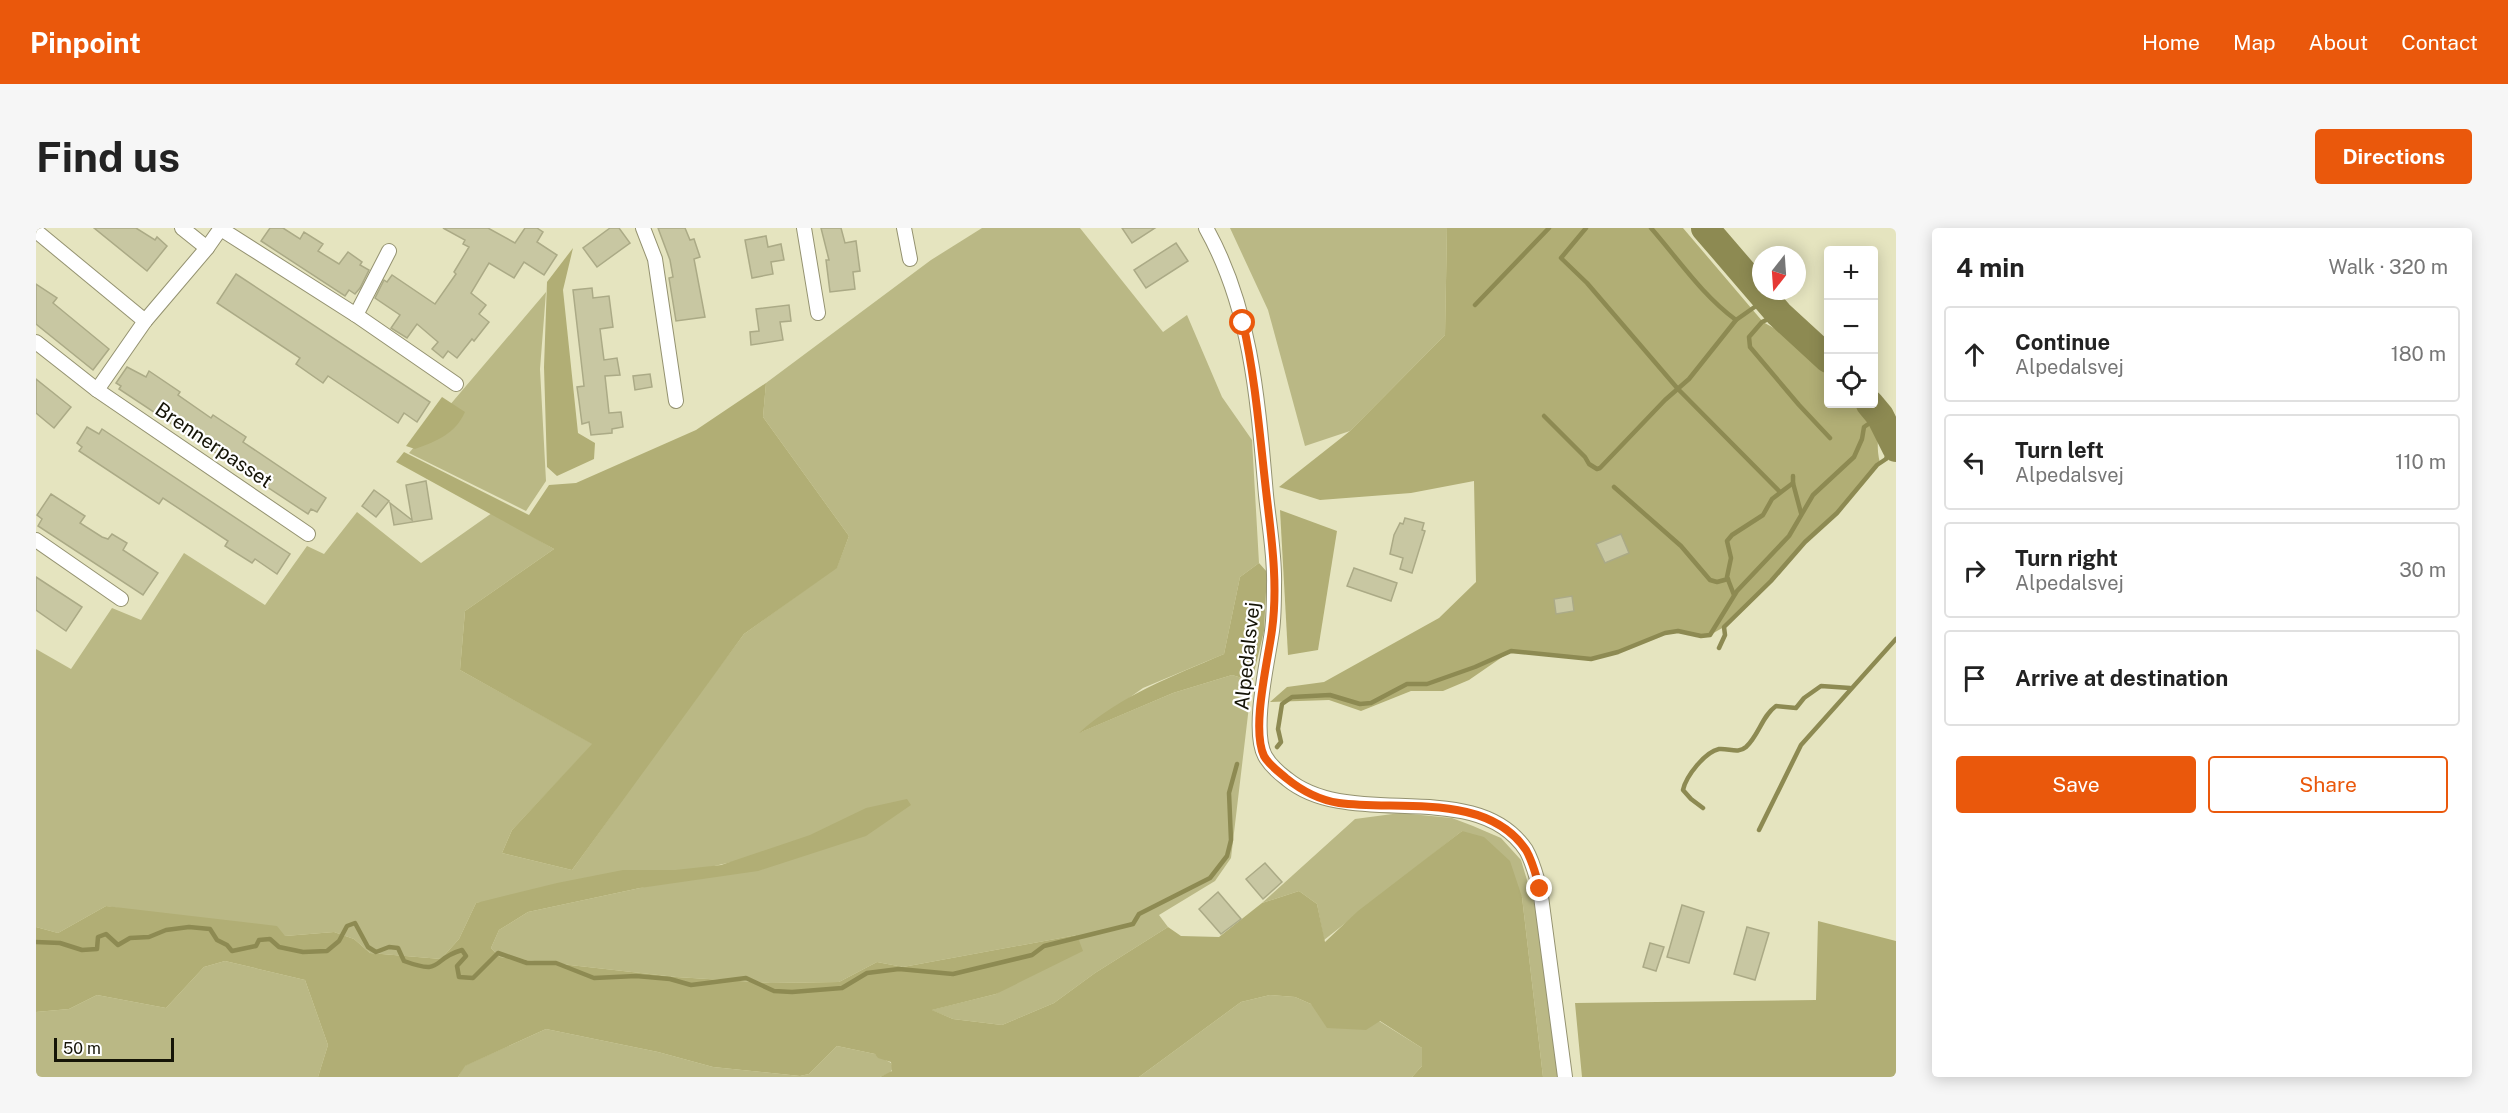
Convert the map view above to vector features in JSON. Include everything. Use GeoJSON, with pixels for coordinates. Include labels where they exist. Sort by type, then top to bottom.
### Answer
{"type":"FeatureCollection","features":[{"type":"Feature","properties":{"kind":"street"},"geometry":{"type":"LineString","coordinates":[[182,228],[207,248]]}},
{"type":"Feature","properties":{"kind":"street"},"geometry":{"type":"LineString","coordinates":[[97,390],[145,321],[207,248],[221,228],[356,315],[456,384]]}},
{"type":"Feature","properties":{"kind":"street"},"geometry":{"type":"LineString","coordinates":[[643,228],[655,259],[676,401]]}},
{"type":"Feature","properties":{"kind":"street"},"geometry":{"type":"LineString","coordinates":[[804,228],[818,314]]}},
{"type":"Feature","properties":{"kind":"street"},"geometry":{"type":"LineString","coordinates":[[904,228],[910,259]]}},
{"type":"Feature","properties":{"kind":"street","name":"Alpedalsvej"},"geometry":{"type":"LineString","coordinates":[[1206,228],[1221,255],[1237,298],[1257,400],[1272,534],[1275,585],[1272,628],[1259,724],[1264,755],[1277,771],[1311,795],[1339,803],[1447,808],[1478,816],[1508,830],[1525,850],[1533,864],[1540,889],[1565,1077]]}},
{"type":"Feature","properties":{"kind":"street"},"geometry":{"type":"LineString","coordinates":[[36,231],[145,321]]}},
{"type":"Feature","properties":{"kind":"street"},"geometry":{"type":"LineString","coordinates":[[356,315],[389,251]]}},
{"type":"Feature","properties":{"kind":"street","name":"Brennerpasset"},"geometry":{"type":"LineString","coordinates":[[36,342],[97,390],[308,534]]}},
{"type":"Feature","properties":{"kind":"street"},"geometry":{"type":"LineString","coordinates":[[36,540],[121,599]]}},
{"type":"Feature","properties":{"kind":"shaded area"},"geometry":{"type":"Polygon","coordinates":[[[982,228],[1080,228],[1163,332],[1187,315],[1222,397],[1252,440],[1259,563],[1240,577],[1224,654],[1143,688],[1081,732],[1173,693],[1232,675],[1252,681],[1231,858],[1215,881],[1159,915],[1168,927],[1095,973],[1054,1003],[1002,1025],[953,1019],[931,1010],[996,994],[1077,935],[903,967],[877,962],[839,982],[771,983],[676,977],[500,957],[491,948],[499,930],[528,912],[640,888],[847,836],[661,878],[476,903],[459,939],[441,959],[370,953],[354,939],[334,932],[285,936],[106,906],[58,933],[36,927],[36,649],[71,669],[112,608],[141,620],[184,553],[265,605],[307,546],[324,554],[357,512],[421,563],[492,513],[554,549],[465,611],[460,670],[593,744],[512,830],[502,853],[572,870],[616,809],[615,807],[744,634],[837,567],[849,536],[763,417],[766,383],[931,260],[982,228]]]}},
{"type":"Feature","properties":{"kind":"shaded area"},"geometry":{"type":"Polygon","coordinates":[[[1230,228],[1447,228],[1445,335],[1350,431],[1305,446],[1268,310],[1230,228]]]}},
{"type":"Feature","properties":{"kind":"shaded area"},"geometry":{"type":"Polygon","coordinates":[[[1447,228],[1683,228],[1763,322],[1788,336],[1824,368],[1824,408],[1866,408],[1870,412],[1877,426],[1880,463],[1837,513],[1805,542],[1752,600],[1724,627],[1710,635],[1701,636],[1678,631],[1665,633],[1618,652],[1591,659],[1511,651],[1469,680],[1443,691],[1411,691],[1361,711],[1329,700],[1270,702],[1287,687],[1324,682],[1439,618],[1476,582],[1474,481],[1411,493],[1320,500],[1279,487],[1350,431],[1445,335],[1447,228]]]}},
{"type":"Feature","properties":{"kind":"shaded area"},"geometry":{"type":"Polygon","coordinates":[[[573,248],[563,290],[578,433],[595,443],[594,459],[557,476],[547,467],[544,367],[547,282],[573,248]]]}},
{"type":"Feature","properties":{"kind":"shaded area"},"geometry":{"type":"Polygon","coordinates":[[[546,292],[540,369],[546,481],[526,511],[409,453],[546,292]]]}},
{"type":"Feature","properties":{"kind":"shaded area"},"geometry":{"type":"Polygon","coordinates":[[[766,383],[763,417],[849,536],[837,568],[744,634],[572,870],[502,853],[512,830],[592,744],[460,670],[465,611],[554,549],[396,462],[404,452],[529,515],[549,485],[576,483],[696,430],[766,383]]]}},
{"type":"Feature","properties":{"kind":"shaded area"},"geometry":{"type":"Polygon","coordinates":[[[442,397],[465,412],[461,420],[438,440],[415,449],[406,446],[442,397]]]}},
{"type":"Feature","properties":{"kind":"shaded area"},"geometry":{"type":"Polygon","coordinates":[[[1280,510],[1337,531],[1318,650],[1288,655],[1280,510]]]}},
{"type":"Feature","properties":{"kind":"shaded area"},"geometry":{"type":"Polygon","coordinates":[[[1259,563],[1267,572],[1264,631],[1252,681],[1232,675],[1173,693],[1079,733],[1130,697],[1224,654],[1240,577],[1259,563]]]}},
{"type":"Feature","properties":{"kind":"shaded area"},"geometry":{"type":"Polygon","coordinates":[[[907,799],[911,805],[866,836],[758,871],[640,888],[528,912],[499,930],[491,948],[500,957],[676,977],[771,983],[839,982],[877,962],[903,967],[1077,935],[1083,951],[996,994],[932,1010],[953,1019],[1002,1025],[1054,1003],[1095,973],[1168,927],[1181,936],[1219,937],[1262,903],[1299,891],[1317,904],[1325,942],[1358,911],[1462,831],[1484,837],[1510,861],[1522,897],[1543,1077],[1412,1077],[1422,1066],[1422,1048],[1380,1021],[1366,1030],[1327,1028],[1311,1004],[1295,997],[1270,995],[1241,1002],[1139,1077],[880,1077],[892,1071],[891,1062],[878,1058],[875,1054],[837,1046],[809,1074],[800,1076],[713,1067],[658,1052],[546,1029],[465,1066],[458,1077],[318,1077],[328,1045],[305,980],[225,961],[204,967],[166,1008],[97,995],[69,1009],[36,1012],[36,927],[58,933],[106,906],[277,926],[285,936],[334,932],[354,939],[370,953],[441,959],[459,939],[476,903],[623,870],[675,870],[721,865],[810,835],[866,808],[907,799]]]}},
{"type":"Feature","properties":{"kind":"shaded area"},"geometry":{"type":"Polygon","coordinates":[[[1400,813],[1452,818],[1473,826],[1501,838],[1521,860],[1536,910],[1558,1077],[1543,1077],[1522,897],[1462,831],[1324,940],[1317,904],[1299,891],[1262,903],[1355,819],[1400,813]]]}},
{"type":"Feature","properties":{"kind":"shaded area"},"geometry":{"type":"Polygon","coordinates":[[[1818,921],[1896,941],[1896,1077],[1582,1077],[1575,1003],[1816,1000],[1818,921]]]}},
{"type":"Feature","properties":{"kind":"shaded area"},"geometry":{"type":"Polygon","coordinates":[[[225,961],[305,980],[328,1045],[318,1077],[36,1077],[36,1012],[69,1009],[97,995],[166,1008],[204,967],[225,961]]]}},
{"type":"Feature","properties":{"kind":"shaded area"},"geometry":{"type":"Polygon","coordinates":[[[1270,995],[1295,997],[1311,1004],[1379,1021],[1422,1048],[1422,1066],[1412,1077],[1139,1077],[1241,1002],[1270,995]]]}},
{"type":"Feature","properties":{"kind":"shaded area"},"geometry":{"type":"Polygon","coordinates":[[[546,1029],[658,1052],[713,1067],[800,1076],[809,1074],[837,1046],[875,1054],[891,1063],[893,1068],[890,1073],[880,1077],[458,1077],[464,1066],[546,1029]]]}},
{"type":"Feature","properties":{"kind":"building"},"geometry":{"type":"Polygon","coordinates":[[[94,228],[136,228],[155,240],[157,237],[167,246],[147,271],[94,228]]]}},
{"type":"Feature","properties":{"kind":"building"},"geometry":{"type":"Polygon","coordinates":[[[270,228],[283,228],[300,239],[304,232],[323,244],[318,251],[339,264],[348,252],[362,262],[360,265],[369,270],[360,288],[355,294],[349,290],[345,296],[261,241],[270,228]]]}},
{"type":"Feature","properties":{"kind":"building"},"geometry":{"type":"Polygon","coordinates":[[[443,228],[488,228],[515,243],[525,228],[537,228],[543,232],[537,242],[557,255],[544,275],[524,262],[514,278],[489,263],[471,293],[486,305],[479,314],[489,322],[457,358],[448,351],[443,358],[432,349],[438,342],[417,324],[407,338],[391,328],[400,315],[375,298],[384,280],[387,282],[392,275],[435,304],[456,274],[454,272],[469,247],[463,244],[465,240],[443,228]]]}},
{"type":"Feature","properties":{"kind":"building"},"geometry":{"type":"Polygon","coordinates":[[[610,228],[619,228],[630,243],[597,267],[583,248],[610,228]]]}},
{"type":"Feature","properties":{"kind":"building"},"geometry":{"type":"Polygon","coordinates":[[[658,228],[685,228],[690,240],[694,239],[700,257],[694,259],[705,317],[676,321],[669,278],[673,277],[670,260],[658,228]]]}},
{"type":"Feature","properties":{"kind":"building"},"geometry":{"type":"Polygon","coordinates":[[[821,228],[841,228],[845,243],[856,241],[860,271],[853,272],[855,289],[830,292],[826,260],[829,260],[821,228]]]}},
{"type":"Feature","properties":{"kind":"building"},"geometry":{"type":"Polygon","coordinates":[[[1122,228],[1155,228],[1132,243],[1122,228]]]}},
{"type":"Feature","properties":{"kind":"building"},"geometry":{"type":"Polygon","coordinates":[[[766,236],[768,247],[781,244],[784,260],[771,262],[773,274],[752,278],[745,240],[766,236]]]}},
{"type":"Feature","properties":{"kind":"building"},"geometry":{"type":"Polygon","coordinates":[[[1176,243],[1188,261],[1146,288],[1134,270],[1176,243]]]}},
{"type":"Feature","properties":{"kind":"building"},"geometry":{"type":"Polygon","coordinates":[[[236,274],[430,402],[417,422],[404,413],[398,423],[328,376],[323,383],[296,364],[300,358],[217,303],[236,274]]]}},
{"type":"Feature","properties":{"kind":"building"},"geometry":{"type":"Polygon","coordinates":[[[36,284],[57,298],[53,303],[109,349],[93,370],[36,324],[36,284]]]}},
{"type":"Feature","properties":{"kind":"building"},"geometry":{"type":"Polygon","coordinates":[[[592,288],[593,298],[609,296],[613,327],[600,329],[604,360],[617,358],[620,375],[605,376],[609,413],[621,412],[623,427],[612,429],[612,433],[591,435],[589,422],[582,424],[577,387],[584,386],[573,290],[592,288]]]}},
{"type":"Feature","properties":{"kind":"building"},"geometry":{"type":"Polygon","coordinates":[[[789,305],[791,321],[780,322],[783,340],[751,345],[750,332],[759,331],[756,309],[789,305]]]}},
{"type":"Feature","properties":{"kind":"building"},"geometry":{"type":"Polygon","coordinates":[[[127,367],[146,377],[149,371],[180,392],[178,395],[211,418],[213,415],[246,437],[243,442],[326,498],[317,512],[311,509],[308,514],[119,389],[121,386],[116,383],[127,367]]]}},
{"type":"Feature","properties":{"kind":"building"},"geometry":{"type":"Polygon","coordinates":[[[650,374],[652,387],[635,390],[633,376],[650,374]]]}},
{"type":"Feature","properties":{"kind":"building"},"geometry":{"type":"Polygon","coordinates":[[[36,379],[71,407],[54,428],[36,413],[36,379]]]}},
{"type":"Feature","properties":{"kind":"building"},"geometry":{"type":"Polygon","coordinates":[[[87,427],[99,434],[102,429],[290,554],[277,574],[255,559],[252,563],[225,546],[228,541],[163,498],[159,504],[79,451],[82,447],[77,443],[87,427]]]}},
{"type":"Feature","properties":{"kind":"building"},"geometry":{"type":"Polygon","coordinates":[[[426,481],[432,519],[394,525],[390,503],[412,520],[406,485],[426,481]]]}},
{"type":"Feature","properties":{"kind":"building"},"geometry":{"type":"Polygon","coordinates":[[[374,490],[389,501],[376,517],[362,506],[374,490]]]}},
{"type":"Feature","properties":{"kind":"building"},"geometry":{"type":"Polygon","coordinates":[[[51,494],[85,516],[80,523],[102,537],[108,539],[112,534],[127,543],[123,550],[158,573],[143,595],[38,526],[42,519],[37,515],[51,494]]]}},
{"type":"Feature","properties":{"kind":"building"},"geometry":{"type":"Polygon","coordinates":[[[1405,518],[1424,523],[1422,530],[1425,531],[1412,573],[1400,569],[1403,558],[1390,554],[1394,535],[1405,518]]]}},
{"type":"Feature","properties":{"kind":"building"},"geometry":{"type":"Polygon","coordinates":[[[1621,534],[1629,553],[1605,563],[1596,544],[1621,534]]]}},
{"type":"Feature","properties":{"kind":"building"},"geometry":{"type":"Polygon","coordinates":[[[1354,568],[1397,583],[1391,601],[1347,586],[1354,568]]]}},
{"type":"Feature","properties":{"kind":"building"},"geometry":{"type":"Polygon","coordinates":[[[36,577],[82,607],[66,631],[36,610],[36,577]]]}},
{"type":"Feature","properties":{"kind":"building"},"geometry":{"type":"Polygon","coordinates":[[[1572,596],[1574,611],[1556,614],[1554,599],[1572,596]]]}},
{"type":"Feature","properties":{"kind":"building"},"geometry":{"type":"Polygon","coordinates":[[[1265,863],[1282,882],[1263,899],[1246,879],[1265,863]]]}},
{"type":"Feature","properties":{"kind":"building"},"geometry":{"type":"Polygon","coordinates":[[[1218,892],[1241,919],[1221,934],[1199,909],[1218,892]]]}},
{"type":"Feature","properties":{"kind":"building"},"geometry":{"type":"Polygon","coordinates":[[[1682,905],[1704,912],[1689,963],[1667,957],[1682,905]]]}},
{"type":"Feature","properties":{"kind":"building"},"geometry":{"type":"Polygon","coordinates":[[[1747,927],[1769,933],[1755,980],[1734,974],[1747,927]]]}},
{"type":"Feature","properties":{"kind":"building"},"geometry":{"type":"Polygon","coordinates":[[[1650,943],[1664,947],[1656,971],[1643,967],[1650,943]]]}},
{"type":"Feature","properties":{"kind":"waterway"},"geometry":{"type":"LineString","coordinates":[[1475,305],[1549,228]]}},
{"type":"Feature","properties":{"kind":"waterway"},"geometry":{"type":"LineString","coordinates":[[1586,228],[1561,258],[1587,283],[1678,389],[1780,492]]}},
{"type":"Feature","properties":{"kind":"waterway"},"geometry":{"type":"LineString","coordinates":[[1651,228],[1712,300],[1736,320]]}},
{"type":"Feature","properties":{"kind":"waterway"},"geometry":{"type":"LineString","coordinates":[[1705,228],[1779,314],[1824,355]]}},
{"type":"Feature","properties":{"kind":"waterway"},"geometry":{"type":"LineString","coordinates":[[1544,416],[1585,457],[1589,464],[1597,469],[1600,468],[1665,400],[1689,379],[1736,320],[1765,300]]}},
{"type":"Feature","properties":{"kind":"waterway"},"geometry":{"type":"LineString","coordinates":[[1779,314],[1762,322],[1749,337],[1750,347],[1830,438]]}},
{"type":"Feature","properties":{"kind":"waterway"},"geometry":{"type":"LineString","coordinates":[[1873,408],[1880,416],[1896,448]]}},
{"type":"Feature","properties":{"kind":"waterway"},"geometry":{"type":"LineString","coordinates":[[1277,747],[1281,742],[1278,729],[1282,704],[1292,697],[1330,695],[1360,704],[1371,703],[1407,684],[1427,684],[1511,651],[1591,659],[1618,652],[1665,633],[1678,631],[1701,636],[1710,635],[1737,591],[1789,536],[1813,495],[1854,457],[1862,439],[1864,427],[1880,416]]}},
{"type":"Feature","properties":{"kind":"waterway"},"geometry":{"type":"LineString","coordinates":[[1719,648],[1725,635],[1724,627],[1771,581],[1805,542],[1837,513],[1877,465],[1886,459],[1892,442]]}},
{"type":"Feature","properties":{"kind":"waterway"},"geometry":{"type":"LineString","coordinates":[[1793,476],[1801,513]]}},
{"type":"Feature","properties":{"kind":"waterway"},"geometry":{"type":"LineString","coordinates":[[1734,595],[1727,577],[1731,558],[1727,541],[1732,535],[1763,515],[1772,499],[1793,483]]}},
{"type":"Feature","properties":{"kind":"waterway"},"geometry":{"type":"LineString","coordinates":[[1614,487],[1681,546],[1710,580],[1717,582],[1728,579]]}},
{"type":"Feature","properties":{"kind":"waterway"},"geometry":{"type":"LineString","coordinates":[[1759,830],[1801,745],[1896,639]]}},
{"type":"Feature","properties":{"kind":"waterway"},"geometry":{"type":"LineString","coordinates":[[1703,808],[1683,790],[1692,772],[1708,755],[1719,749],[1737,750],[1746,747],[1767,715],[1776,706],[1796,708],[1804,698],[1821,686],[1850,688]]}},
{"type":"Feature","properties":{"kind":"waterway"},"geometry":{"type":"LineString","coordinates":[[36,942],[60,943],[82,950],[97,949],[98,937],[106,934],[118,945],[130,938],[149,937],[166,930],[189,927],[210,929],[217,940],[227,945],[232,951],[256,946],[259,940],[270,939],[279,947],[303,952],[327,951],[339,941],[347,926],[355,923],[368,947],[376,952],[389,947],[398,948],[404,961],[417,965],[426,967],[436,965],[462,950],[466,956],[457,966],[459,977],[473,978],[498,953],[527,963],[556,963],[594,978],[636,976],[670,979],[691,985],[746,978],[774,991],[792,992],[842,988],[867,973],[899,969],[953,974],[1032,955],[1044,946],[1133,924],[1139,914],[1210,878],[1227,856],[1231,840],[1229,793],[1237,764]]}},
{"type":"Feature","properties":{"kind":"route"},"geometry":{"type":"LineString","coordinates":[[1243,323],[1257,400],[1272,534],[1275,585],[1272,628],[1259,724],[1264,755],[1277,771],[1295,786],[1311,795],[1339,803],[1447,808],[1478,816],[1508,830],[1525,850],[1533,864],[1540,889]]}}]}
